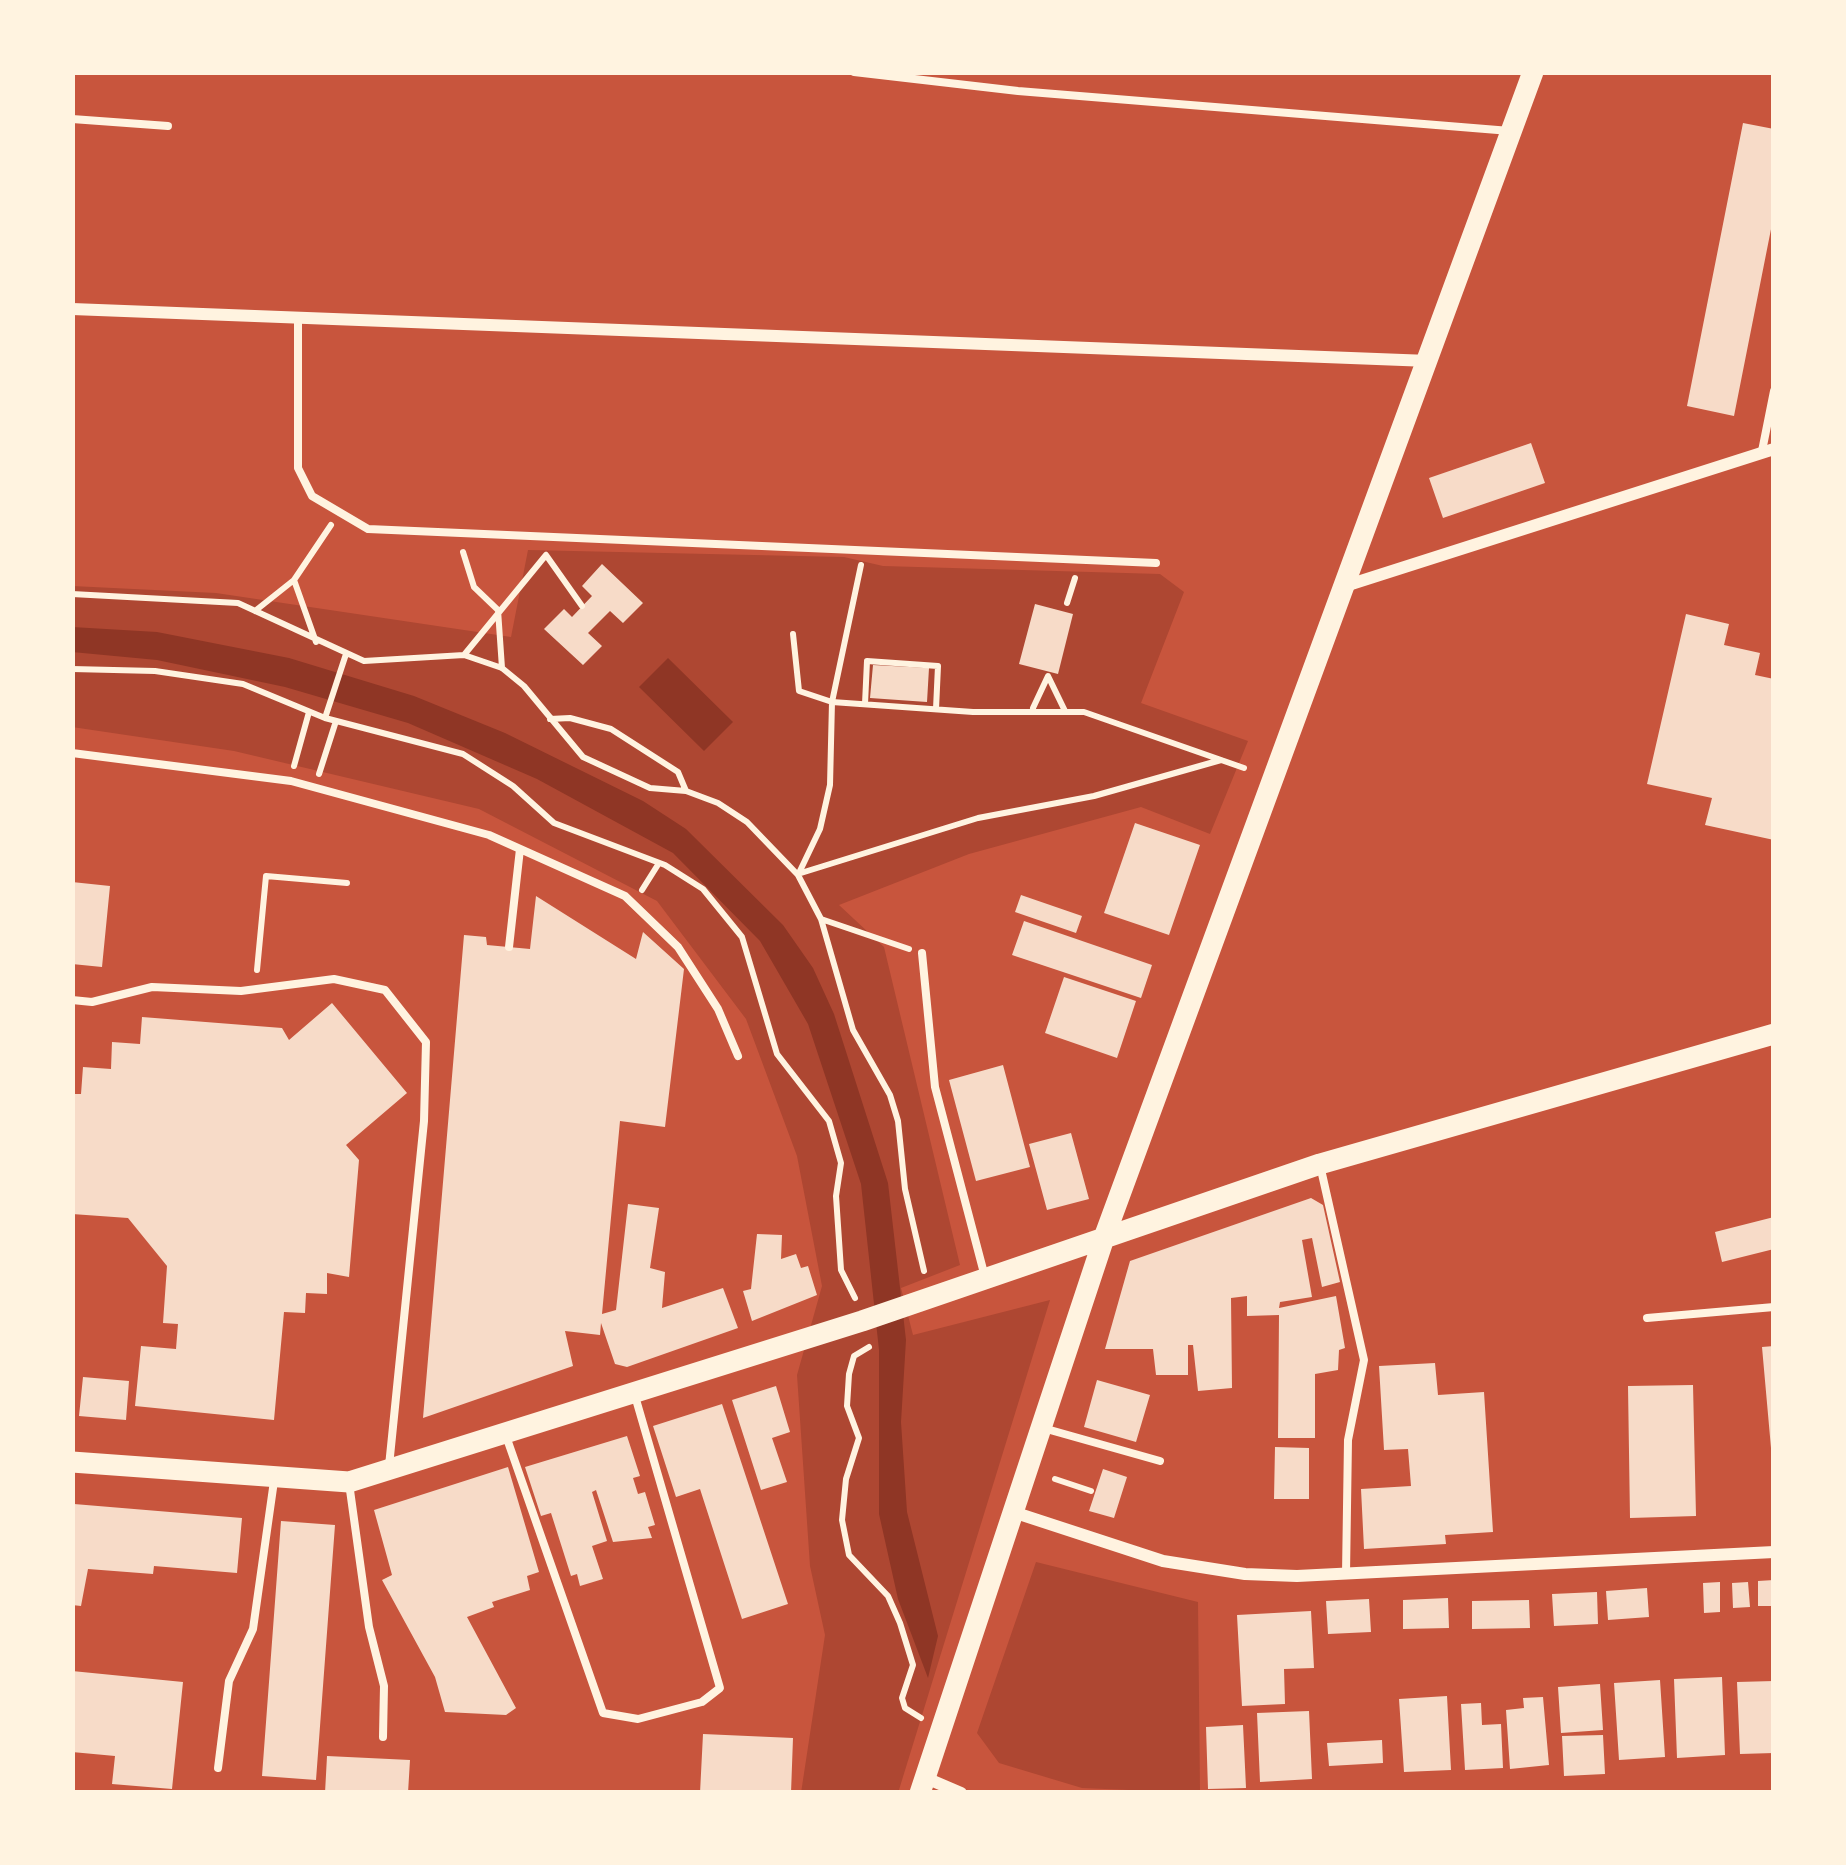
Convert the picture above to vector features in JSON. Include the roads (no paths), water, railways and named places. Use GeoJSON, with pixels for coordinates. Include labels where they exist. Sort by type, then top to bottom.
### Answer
{"type":"FeatureCollection","features":[{"type":"Feature","properties":{"kind":"main road"},"geometry":{"type":"LineString","coordinates":[[923,1785],[1105,1235],[1533,72]]}},
{"type":"Feature","properties":{"kind":"main road"},"geometry":{"type":"LineString","coordinates":[[72,1462],[349,1482],[862,1321],[1320,1164],[1774,1034]]}},
{"type":"Feature","properties":{"kind":"street"},"geometry":{"type":"LineString","coordinates":[[72,309],[1429,361]]}},
{"type":"Feature","properties":{"kind":"street"},"geometry":{"type":"LineString","coordinates":[[1341,587],[1768,451]]}},
{"type":"Feature","properties":{"kind":"street"},"geometry":{"type":"LineString","coordinates":[[1013,1512],[1207,1572],[1346,1574],[1774,1552]]}},
{"type":"Feature","properties":{"kind":"street"},"geometry":{"type":"LineString","coordinates":[[923,1785],[961,1793]]}},
{"type":"Feature","properties":{"kind":"lane"},"geometry":{"type":"LineString","coordinates":[[854,72],[1018,91],[1512,131]]}},
{"type":"Feature","properties":{"kind":"lane"},"geometry":{"type":"LineString","coordinates":[[72,118],[167,126]]}},
{"type":"Feature","properties":{"kind":"lane"},"geometry":{"type":"LineString","coordinates":[[298,316],[298,468],[312,496],[368,529],[1156,563]]}},
{"type":"Feature","properties":{"kind":"lane"},"geometry":{"type":"LineString","coordinates":[[1768,451],[1774,392]]}},
{"type":"Feature","properties":{"kind":"lane"},"geometry":{"type":"LineString","coordinates":[[72,753],[291,781],[489,835],[520,849],[633,904],[678,947],[718,1009],[738,1056]]}},
{"type":"Feature","properties":{"kind":"lane"},"geometry":{"type":"LineString","coordinates":[[509,947],[520,849]]}},
{"type":"Feature","properties":{"kind":"lane"},"geometry":{"type":"LineString","coordinates":[[922,953],[935,1087],[985,1278]]}},
{"type":"Feature","properties":{"kind":"lane"},"geometry":{"type":"LineString","coordinates":[[72,1000],[92,1002],[152,987],[251,991],[334,979],[385,990],[426,1042],[424,1121],[388,1471]]}},
{"type":"Feature","properties":{"kind":"lane"},"geometry":{"type":"LineString","coordinates":[[1320,1164],[1364,1360],[1348,1440],[1346,1574]]}},
{"type":"Feature","properties":{"kind":"lane"},"geometry":{"type":"LineString","coordinates":[[1648,1318],[1774,1307]]}},
{"type":"Feature","properties":{"kind":"lane"},"geometry":{"type":"LineString","coordinates":[[506,1434],[603,1713],[638,1719],[702,1702],[720,1688],[634,1395]]}},
{"type":"Feature","properties":{"kind":"lane"},"geometry":{"type":"LineString","coordinates":[[1042,1427],[1160,1461]]}},
{"type":"Feature","properties":{"kind":"lane"},"geometry":{"type":"LineString","coordinates":[[218,1768],[229,1681],[253,1629],[274,1479]]}},
{"type":"Feature","properties":{"kind":"lane"},"geometry":{"type":"LineString","coordinates":[[349,1482],[369,1627],[384,1686],[383,1737]]}}]}
